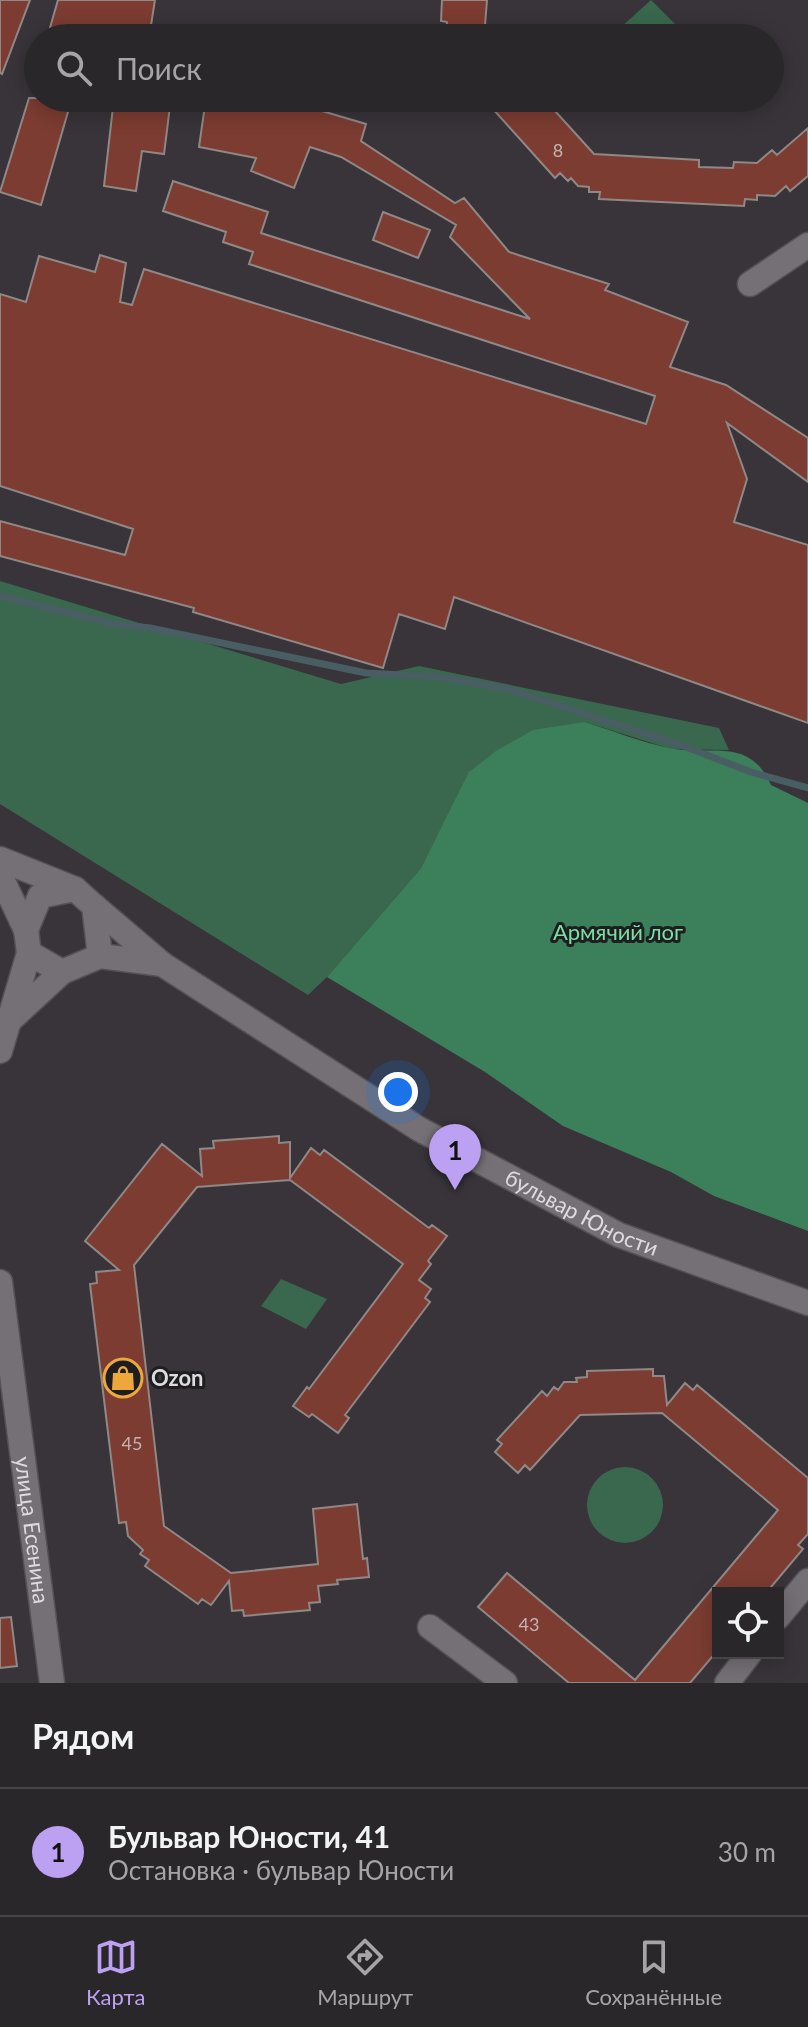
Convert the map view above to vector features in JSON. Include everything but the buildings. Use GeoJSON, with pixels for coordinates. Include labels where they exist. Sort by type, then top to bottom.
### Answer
{"type":"FeatureCollection","features":[{"type":"Feature","properties":{"kind":"street"},"geometry":{"type":"LineString","coordinates":[[750,284],[808,245]]}},
{"type":"Feature","properties":{"kind":"street"},"geometry":{"type":"LineString","coordinates":[[0,859],[75,889],[94,906],[100,956]]}},
{"type":"Feature","properties":{"kind":"street"},"geometry":{"type":"LineString","coordinates":[[0,875],[28,941],[62,972]]}},
{"type":"Feature","properties":{"kind":"street"},"geometry":{"type":"LineString","coordinates":[[0,1051],[40,896],[75,889]]}},
{"type":"Feature","properties":{"kind":"street","name":"бульвар Юности"},"geometry":{"type":"LineString","coordinates":[[94,906],[162,964],[419,1129],[619,1235],[808,1303]]}},
{"type":"Feature","properties":{"kind":"street"},"geometry":{"type":"LineString","coordinates":[[7,1023],[62,972],[100,956],[162,964]]}},
{"type":"Feature","properties":{"kind":"street","name":"улица Есенина"},"geometry":{"type":"LineString","coordinates":[[0,1282],[52,1683]]}},
{"type":"Feature","properties":{"kind":"street"},"geometry":{"type":"LineString","coordinates":[[784,1610],[808,1581]]}},
{"type":"Feature","properties":{"kind":"street"},"geometry":{"type":"LineString","coordinates":[[430,1627],[505,1683]]}},
{"type":"Feature","properties":{"kind":"street"},"geometry":{"type":"LineString","coordinates":[[727,1683],[745,1659]]}},
{"type":"Feature","properties":{"kind":"green space"},"geometry":{"type":"Polygon","coordinates":[[[651,0],[675,24],[624,24],[651,0]]]}},
{"type":"Feature","properties":{"kind":"green space"},"geometry":{"type":"Polygon","coordinates":[[[0,581],[341,684],[419,666],[719,728],[729,750],[671,749],[585,722],[443,825],[421,868],[308,995],[0,804],[0,581]]]}},
{"type":"Feature","properties":{"kind":"green space","name":"Армячий лог"},"geometry":{"type":"Polygon","coordinates":[[[585,722],[669,748],[740,754],[762,769],[771,785],[808,803],[808,1231],[714,1196],[671,1172],[563,1126],[485,1072],[327,977],[421,868],[469,772],[496,751],[533,730],[585,722]]]}},
{"type":"Feature","properties":{"kind":"green space"},"geometry":{"type":"Polygon","coordinates":[[[281,1279],[327,1299],[306,1329],[261,1306],[281,1279]]]}},
{"type":"Feature","properties":{"kind":"green space"},"geometry":{"type":"Polygon","coordinates":[[[625,1467],[640,1470],[652,1478],[660,1490],[663,1505],[660,1520],[652,1532],[640,1540],[625,1543],[610,1540],[598,1532],[590,1520],[587,1505],[590,1490],[598,1478],[610,1470],[625,1467]]]}},
{"type":"Feature","properties":{"kind":"waterway"},"geometry":{"type":"LineString","coordinates":[[0,596],[114,624],[150,628],[366,673],[438,677],[508,689],[681,745],[751,772],[808,788]]}},
{"type":"Feature","properties":{"kind":"place","name":"Бульвар Юности, 41"},"geometry":{"type":"Point","coordinates":[455,1190]}},
{"type":"Feature","properties":{"kind":"place","name":"Ozon"},"geometry":{"type":"Point","coordinates":[123,1378]}}]}
